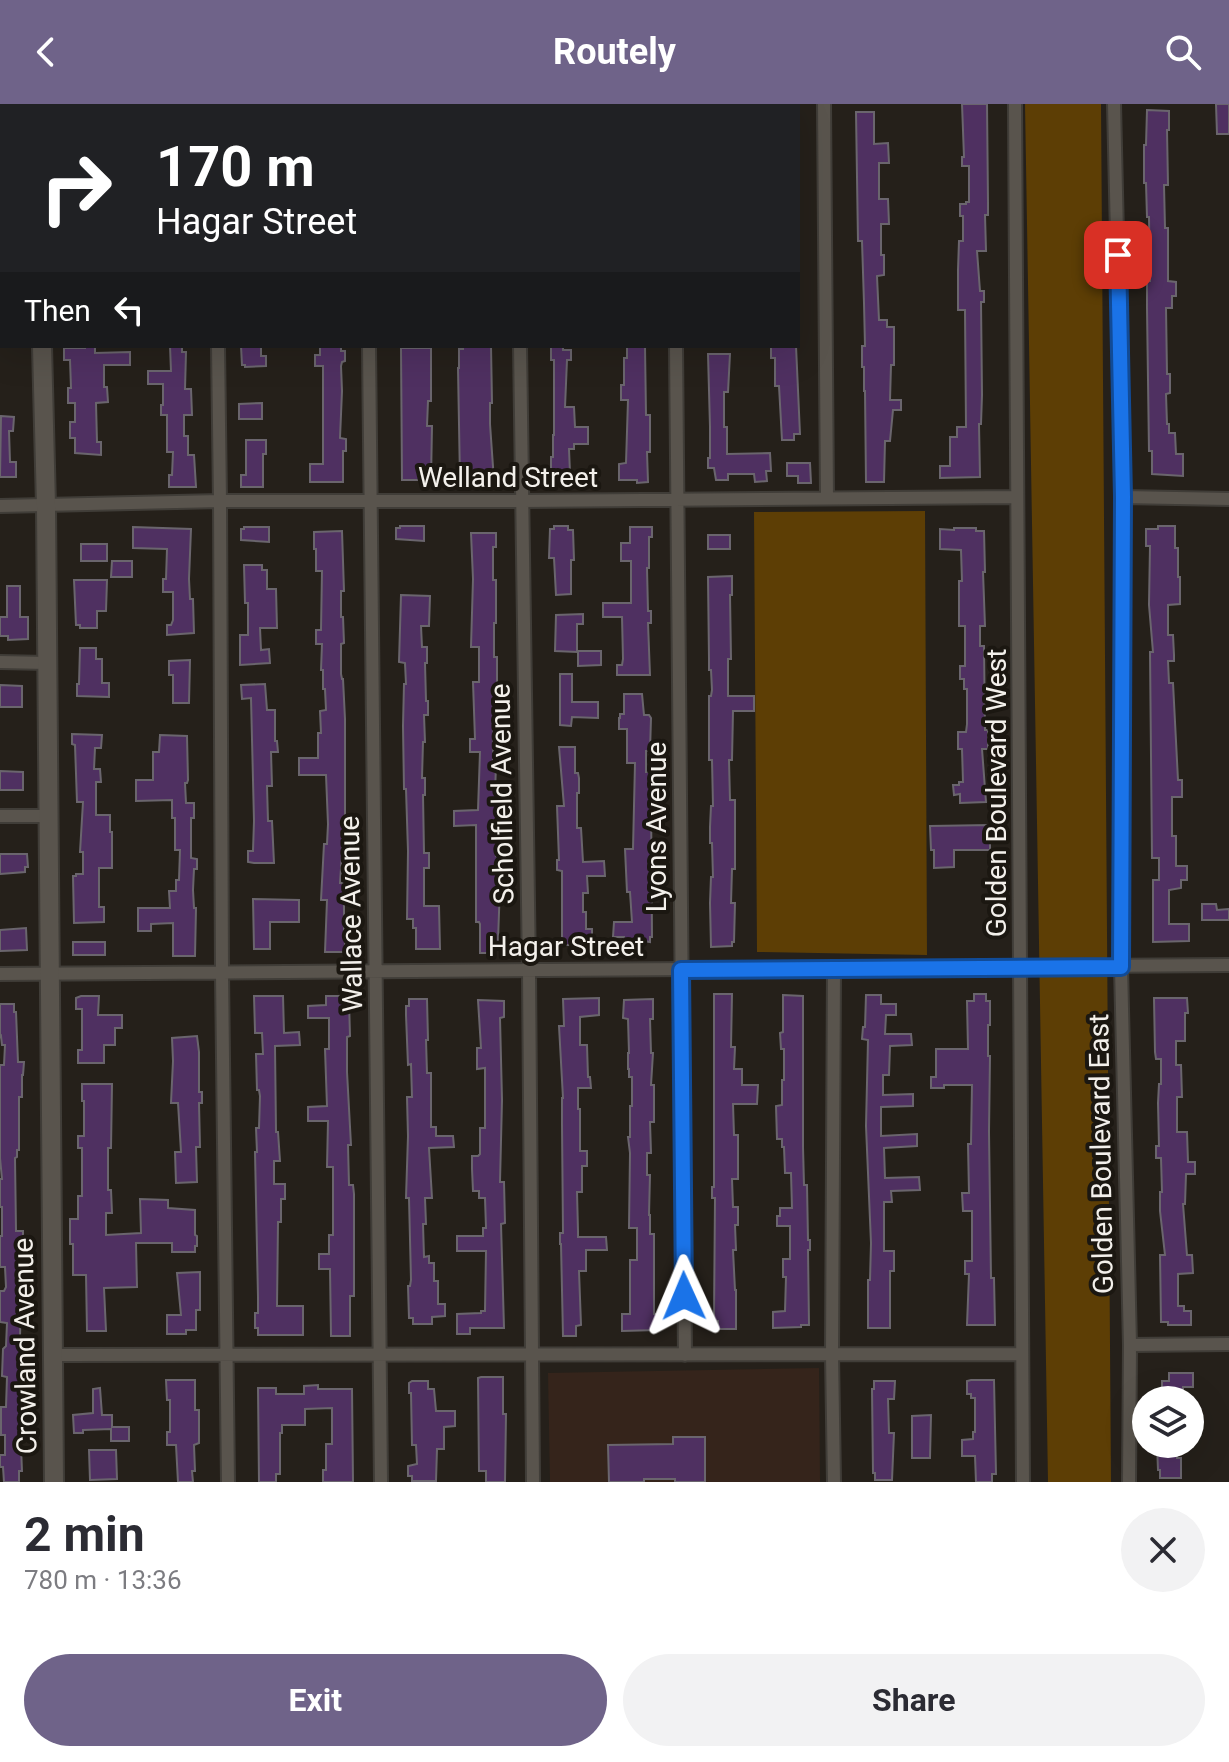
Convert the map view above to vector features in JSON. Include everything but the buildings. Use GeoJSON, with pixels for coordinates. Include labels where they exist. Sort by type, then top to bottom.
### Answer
{"type":"FeatureCollection","features":[{"type":"Feature","properties":{"kind":"main road","name":"Crowland Avenue"},"geometry":{"type":"LineString","coordinates":[[42,348],[54,1482]]}},
{"type":"Feature","properties":{"kind":"street"},"geometry":{"type":"LineString","coordinates":[[824,104],[827,498]]}},
{"type":"Feature","properties":{"kind":"street","name":"Golden Boulevard West"},"geometry":{"type":"LineString","coordinates":[[1015,104],[1023,1482]]}},
{"type":"Feature","properties":{"kind":"street","name":"Golden Boulevard East"},"geometry":{"type":"LineString","coordinates":[[1114,104],[1123,497],[1121,967],[1130,1345],[1129,1482]]}},
{"type":"Feature","properties":{"kind":"street"},"geometry":{"type":"LineString","coordinates":[[218,348],[228,1482]]}},
{"type":"Feature","properties":{"kind":"street","name":"Wallace Avenue"},"geometry":{"type":"LineString","coordinates":[[369,348],[381,1482]]}},
{"type":"Feature","properties":{"kind":"street","name":"Scholfield Avenue"},"geometry":{"type":"LineString","coordinates":[[520,348],[533,1482]]}},
{"type":"Feature","properties":{"kind":"street","name":"Lyons Avenue"},"geometry":{"type":"LineString","coordinates":[[676,348],[685,1355]]}},
{"type":"Feature","properties":{"kind":"street","name":"Welland Street"},"geometry":{"type":"LineString","coordinates":[[0,506],[220,501],[1017,497]]}},
{"type":"Feature","properties":{"kind":"street"},"geometry":{"type":"LineString","coordinates":[[1123,497],[1229,499]]}},
{"type":"Feature","properties":{"kind":"street"},"geometry":{"type":"LineString","coordinates":[[0,662],[47,663]]}},
{"type":"Feature","properties":{"kind":"street"},"geometry":{"type":"LineString","coordinates":[[0,816],[48,816]]}},
{"type":"Feature","properties":{"kind":"street","name":"Hagar Street"},"geometry":{"type":"LineString","coordinates":[[0,974],[1229,965]]}},
{"type":"Feature","properties":{"kind":"street"},"geometry":{"type":"LineString","coordinates":[[834,969],[834,1482]]}},
{"type":"Feature","properties":{"kind":"street"},"geometry":{"type":"LineString","coordinates":[[1130,1345],[1229,1344]]}},
{"type":"Feature","properties":{"kind":"street"},"geometry":{"type":"LineString","coordinates":[[53,1355],[1022,1354]]}},
{"type":"Feature","properties":{"kind":"shaded area"},"geometry":{"type":"Polygon","coordinates":[[[1025,104],[1101,104],[1111,1482],[1048,1482],[1025,104]]]}},
{"type":"Feature","properties":{"kind":"shaded area"},"geometry":{"type":"Polygon","coordinates":[[[925,511],[927,955],[757,952],[754,512],[925,511]]]}},
{"type":"Feature","properties":{"kind":"shaded area"},"geometry":{"type":"Polygon","coordinates":[[[819,1368],[820,1482],[550,1482],[548,1373],[819,1368]]]}},
{"type":"Feature","properties":{"kind":"route"},"geometry":{"type":"LineString","coordinates":[[684,1296],[681,970],[1121,967],[1123,497],[1118,255]]}}]}
